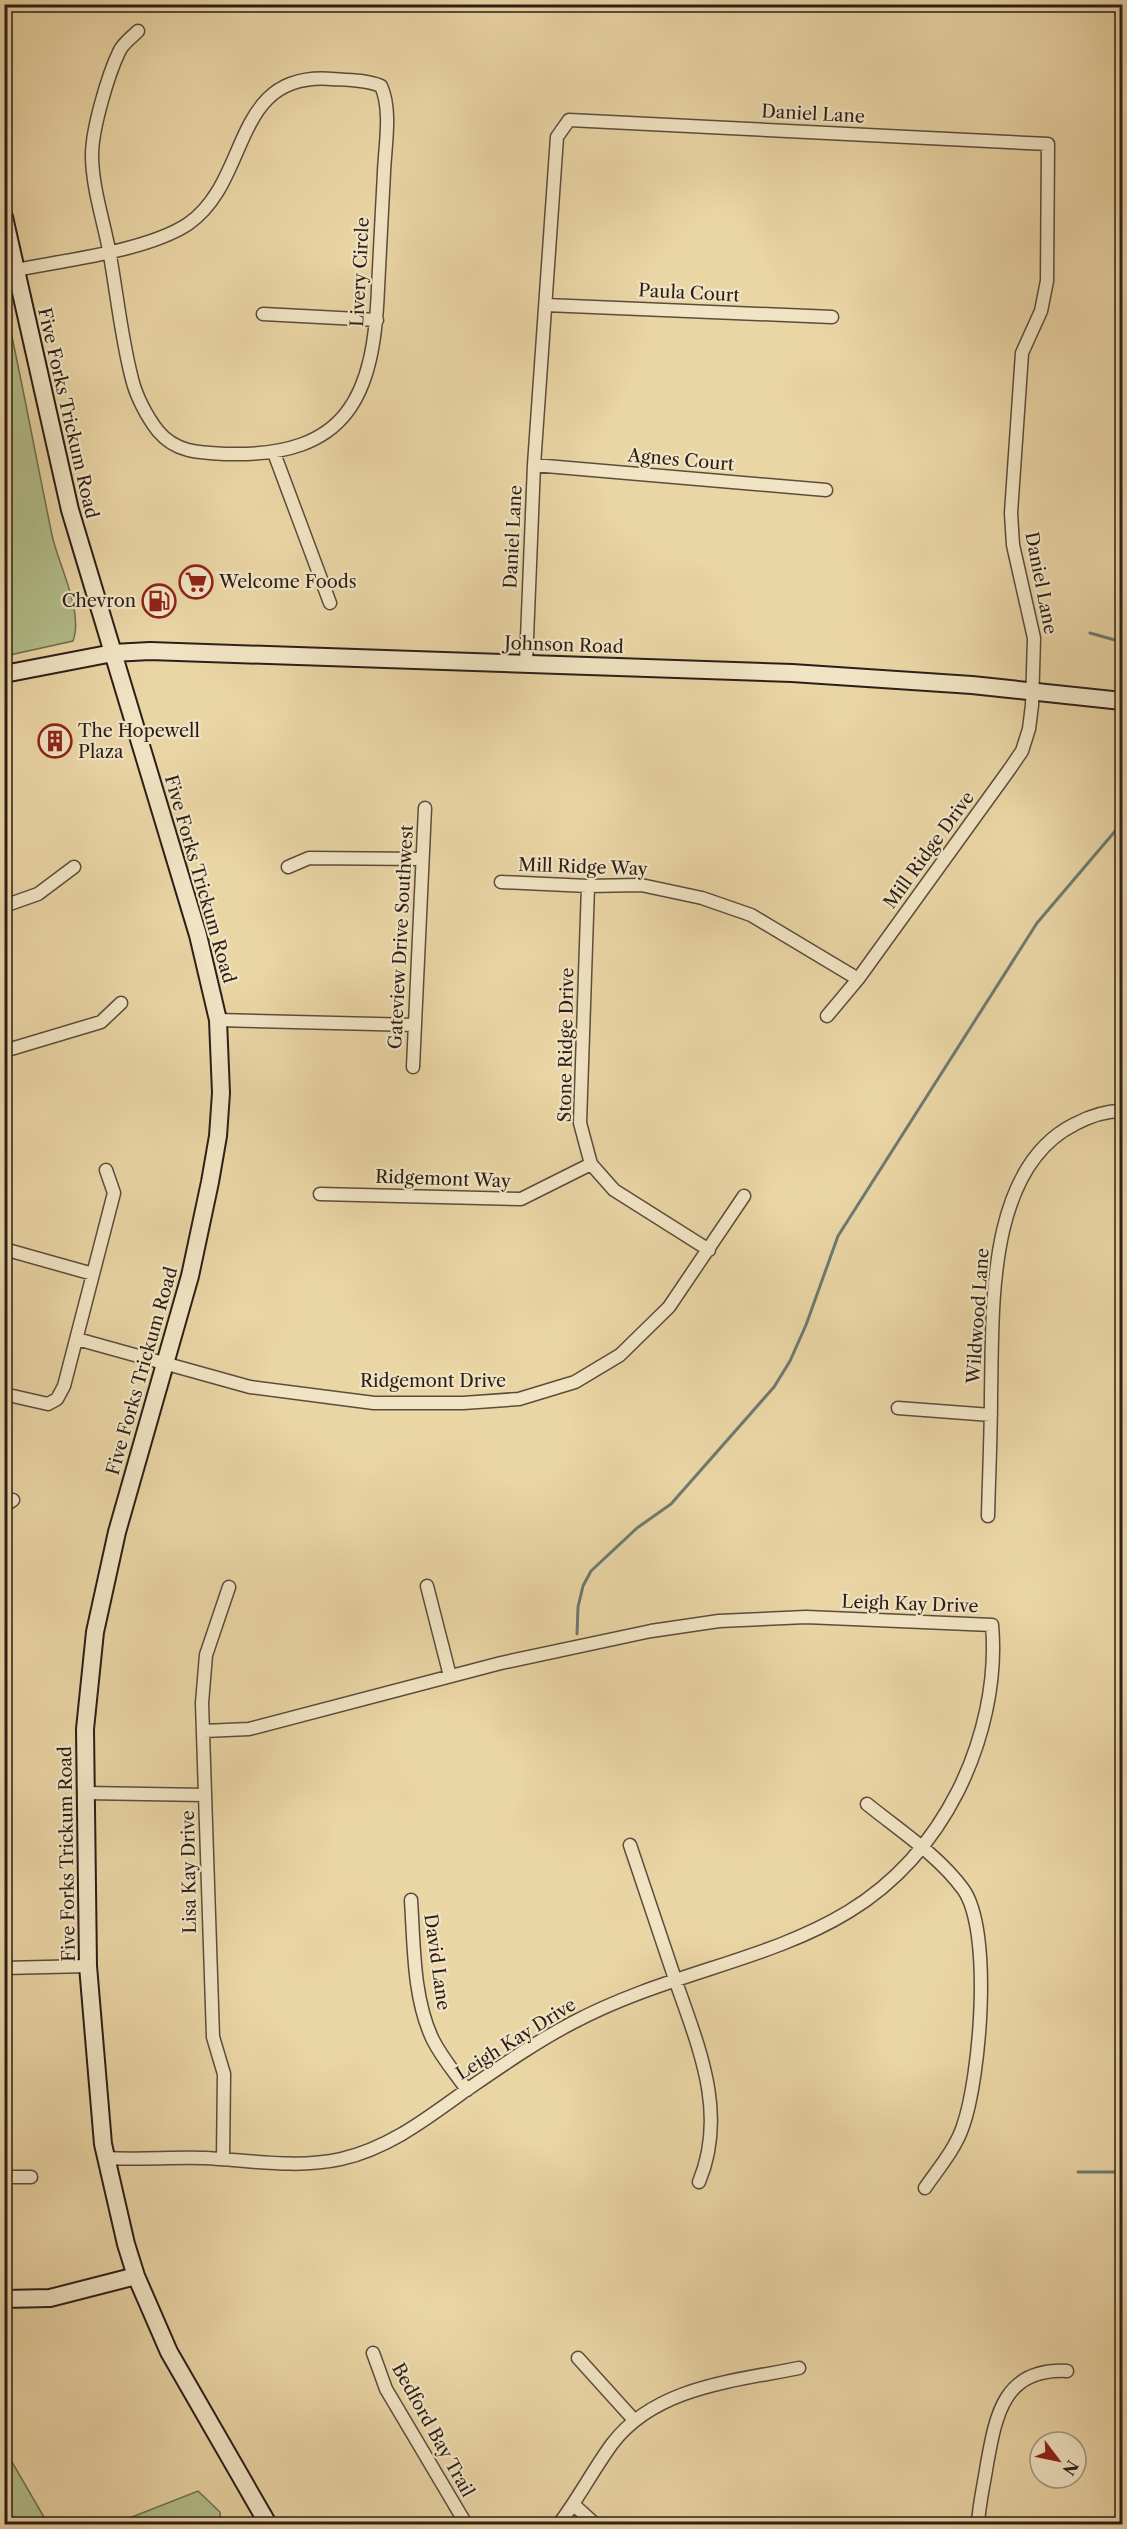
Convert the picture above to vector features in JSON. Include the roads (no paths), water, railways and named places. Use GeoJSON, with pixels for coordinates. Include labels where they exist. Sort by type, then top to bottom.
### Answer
{"type":"FeatureCollection","features":[{"type":"Feature","properties":{"kind":"main road","name":"Five Forks Trickum Road"},"geometry":{"type":"LineString","coordinates":[[4,217],[70,510],[198,935],[218,1020],[220,1093],[218,1136],[190,1276],[104,1582],[95,1632],[85,1729],[88,1966],[98,2099],[106,2158],[114,2200],[136,2276],[157,2327],[182,2376],[268,2524]]}},
{"type":"Feature","properties":{"kind":"main road","name":"Johnson Road"},"geometry":{"type":"LineString","coordinates":[[4,674],[113,652],[150,651],[792,673],[972,685],[1122,701]]}},
{"type":"Feature","properties":{"kind":"main road"},"geometry":{"type":"LineString","coordinates":[[4,2299],[50,2298],[136,2276]]}},
{"type":"Feature","properties":{"kind":"street","name":"Livery Circle"},"geometry":{"type":"LineString","coordinates":[[16,270],[109,251],[152,241],[188,223],[216,196],[232,167],[243,135],[263,101],[288,86],[316,78],[371,82],[381,86],[386,95],[377,320],[371,365],[350,409],[335,425],[309,441],[274,453],[185,452],[159,433],[150,420],[132,381],[109,251],[93,175],[95,128],[119,49],[138,31]]}},
{"type":"Feature","properties":{"kind":"street","name":"Daniel Lane"},"geometry":{"type":"LineString","coordinates":[[526,663],[534,465],[557,137],[569,120],[1048,144],[1047,281],[1041,310],[1022,353],[1011,513],[1013,545],[1034,638],[1032,692]]}},
{"type":"Feature","properties":{"kind":"street","name":"Paula Court"},"geometry":{"type":"LineString","coordinates":[[546,305],[832,317]]}},
{"type":"Feature","properties":{"kind":"street"},"geometry":{"type":"LineString","coordinates":[[263,314],[377,320]]}},
{"type":"Feature","properties":{"kind":"street"},"geometry":{"type":"LineString","coordinates":[[274,453],[330,603]]}},
{"type":"Feature","properties":{"kind":"street","name":"Agnes Court"},"geometry":{"type":"LineString","coordinates":[[534,465],[826,490]]}},
{"type":"Feature","properties":{"kind":"street","name":"Mill Ridge Drive"},"geometry":{"type":"LineString","coordinates":[[827,1016],[858,979],[1022,751],[1029,729],[1032,692]]}},
{"type":"Feature","properties":{"kind":"street","name":"Gateview Drive Southwest"},"geometry":{"type":"LineString","coordinates":[[413,1067],[425,808]]}},
{"type":"Feature","properties":{"kind":"street"},"geometry":{"type":"LineString","coordinates":[[288,867],[309,858],[422,859]]}},
{"type":"Feature","properties":{"kind":"street"},"geometry":{"type":"LineString","coordinates":[[4,906],[38,894],[74,867]]}},
{"type":"Feature","properties":{"kind":"street","name":"Mill Ridge Way"},"geometry":{"type":"LineString","coordinates":[[501,882],[588,886],[641,885],[702,898],[752,915],[858,979]]}},
{"type":"Feature","properties":{"kind":"street","name":"Stone Ridge Drive"},"geometry":{"type":"LineString","coordinates":[[588,886],[580,1123],[591,1164],[614,1190],[709,1250]]}},
{"type":"Feature","properties":{"kind":"street"},"geometry":{"type":"LineString","coordinates":[[4,1051],[101,1022],[121,1003]]}},
{"type":"Feature","properties":{"kind":"street"},"geometry":{"type":"LineString","coordinates":[[218,1020],[415,1025]]}},
{"type":"Feature","properties":{"kind":"street","name":"Wildwood Lane"},"geometry":{"type":"LineString","coordinates":[[988,1516],[995,1280],[1002,1233],[1013,1198],[1028,1168],[1048,1141],[1065,1129],[1088,1118],[1122,1111]]}},
{"type":"Feature","properties":{"kind":"street","name":"Ridgemont Way"},"geometry":{"type":"LineString","coordinates":[[320,1194],[521,1199],[591,1164]]}},
{"type":"Feature","properties":{"kind":"street"},"geometry":{"type":"LineString","coordinates":[[4,1394],[48,1404],[57,1399],[64,1386],[114,1192],[106,1170]]}},
{"type":"Feature","properties":{"kind":"street","name":"Ridgemont Drive"},"geometry":{"type":"LineString","coordinates":[[77,1339],[250,1387],[374,1403],[463,1403],[519,1399],[574,1382],[620,1355],[669,1307],[744,1196]]}},
{"type":"Feature","properties":{"kind":"street"},"geometry":{"type":"LineString","coordinates":[[4,1249],[93,1274]]}},
{"type":"Feature","properties":{"kind":"street"},"geometry":{"type":"LineString","coordinates":[[898,1407],[991,1415]]}},
{"type":"Feature","properties":{"kind":"street"},"geometry":{"type":"LineString","coordinates":[[427,1586],[450,1676]]}},
{"type":"Feature","properties":{"kind":"street","name":"Lisa Kay Drive"},"geometry":{"type":"LineString","coordinates":[[223,2159],[225,2088],[224,2074],[213,2037],[204,1731],[206,1655],[229,1587]]}},
{"type":"Feature","properties":{"kind":"street","name":"Leigh Kay Drive"},"geometry":{"type":"LineString","coordinates":[[106,2158],[309,2162],[351,2156],[397,2138],[521,2052],[575,2021],[823,1928],[875,1894],[922,1849],[952,1802],[976,1750],[986,1709],[991,1674],[992,1625],[806,1617],[720,1621],[651,1630],[450,1676],[249,1729],[204,1731]]}},
{"type":"Feature","properties":{"kind":"street"},"geometry":{"type":"LineString","coordinates":[[86,1793],[205,1795]]}},
{"type":"Feature","properties":{"kind":"street"},"geometry":{"type":"LineString","coordinates":[[867,1804],[922,1849],[963,1889],[977,1919],[980,1954],[978,2030],[972,2092],[963,2128],[925,2188]]}},
{"type":"Feature","properties":{"kind":"street"},"geometry":{"type":"LineString","coordinates":[[630,1845],[705,2068],[711,2099],[709,2153],[699,2182]]}},
{"type":"Feature","properties":{"kind":"street","name":"David Lane"},"geometry":{"type":"LineString","coordinates":[[411,1900],[418,1990],[424,2015],[433,2041],[467,2090]]}},
{"type":"Feature","properties":{"kind":"street"},"geometry":{"type":"LineString","coordinates":[[4,1968],[88,1966]]}},
{"type":"Feature","properties":{"kind":"street"},"geometry":{"type":"LineString","coordinates":[[4,2177],[30,2177]]}},
{"type":"Feature","properties":{"kind":"street","name":"Bedford Bay Trail"},"geometry":{"type":"LineString","coordinates":[[373,2353],[386,2389],[466,2524]]}},
{"type":"Feature","properties":{"kind":"street"},"geometry":{"type":"LineString","coordinates":[[579,2358],[634,2420]]}},
{"type":"Feature","properties":{"kind":"street"},"geometry":{"type":"LineString","coordinates":[[559,2524],[574,2505],[613,2442],[634,2420],[652,2408],[681,2394],[799,2368]]}},
{"type":"Feature","properties":{"kind":"street"},"geometry":{"type":"LineString","coordinates":[[978,2524],[993,2428],[1004,2400],[1033,2375],[1047,2370],[1067,2371]]}},
{"type":"Feature","properties":{"kind":"street"},"geometry":{"type":"LineString","coordinates":[[574,2505],[595,2524]]}},
{"type":"Feature","properties":{"kind":"waterway"},"geometry":{"type":"LineString","coordinates":[[1090,633],[1122,642]]}},
{"type":"Feature","properties":{"kind":"waterway"},"geometry":{"type":"LineString","coordinates":[[577,1634],[578,1607],[583,1586],[591,1571],[637,1528],[671,1504],[774,1387],[790,1361],[806,1325],[838,1236],[1037,923],[1122,823]]}},
{"type":"Feature","properties":{"kind":"waterway"},"geometry":{"type":"LineString","coordinates":[[1078,2172],[1122,2172]]}},
{"type":"Feature","properties":{"kind":"place","name":"Welcome Foods"},"geometry":{"type":"Point","coordinates":[196,582]}},
{"type":"Feature","properties":{"kind":"place","name":"Chevron"},"geometry":{"type":"Point","coordinates":[159,601]}},
{"type":"Feature","properties":{"kind":"place","name":"The Hopewell Plaza"},"geometry":{"type":"Point","coordinates":[55,741]}}]}
